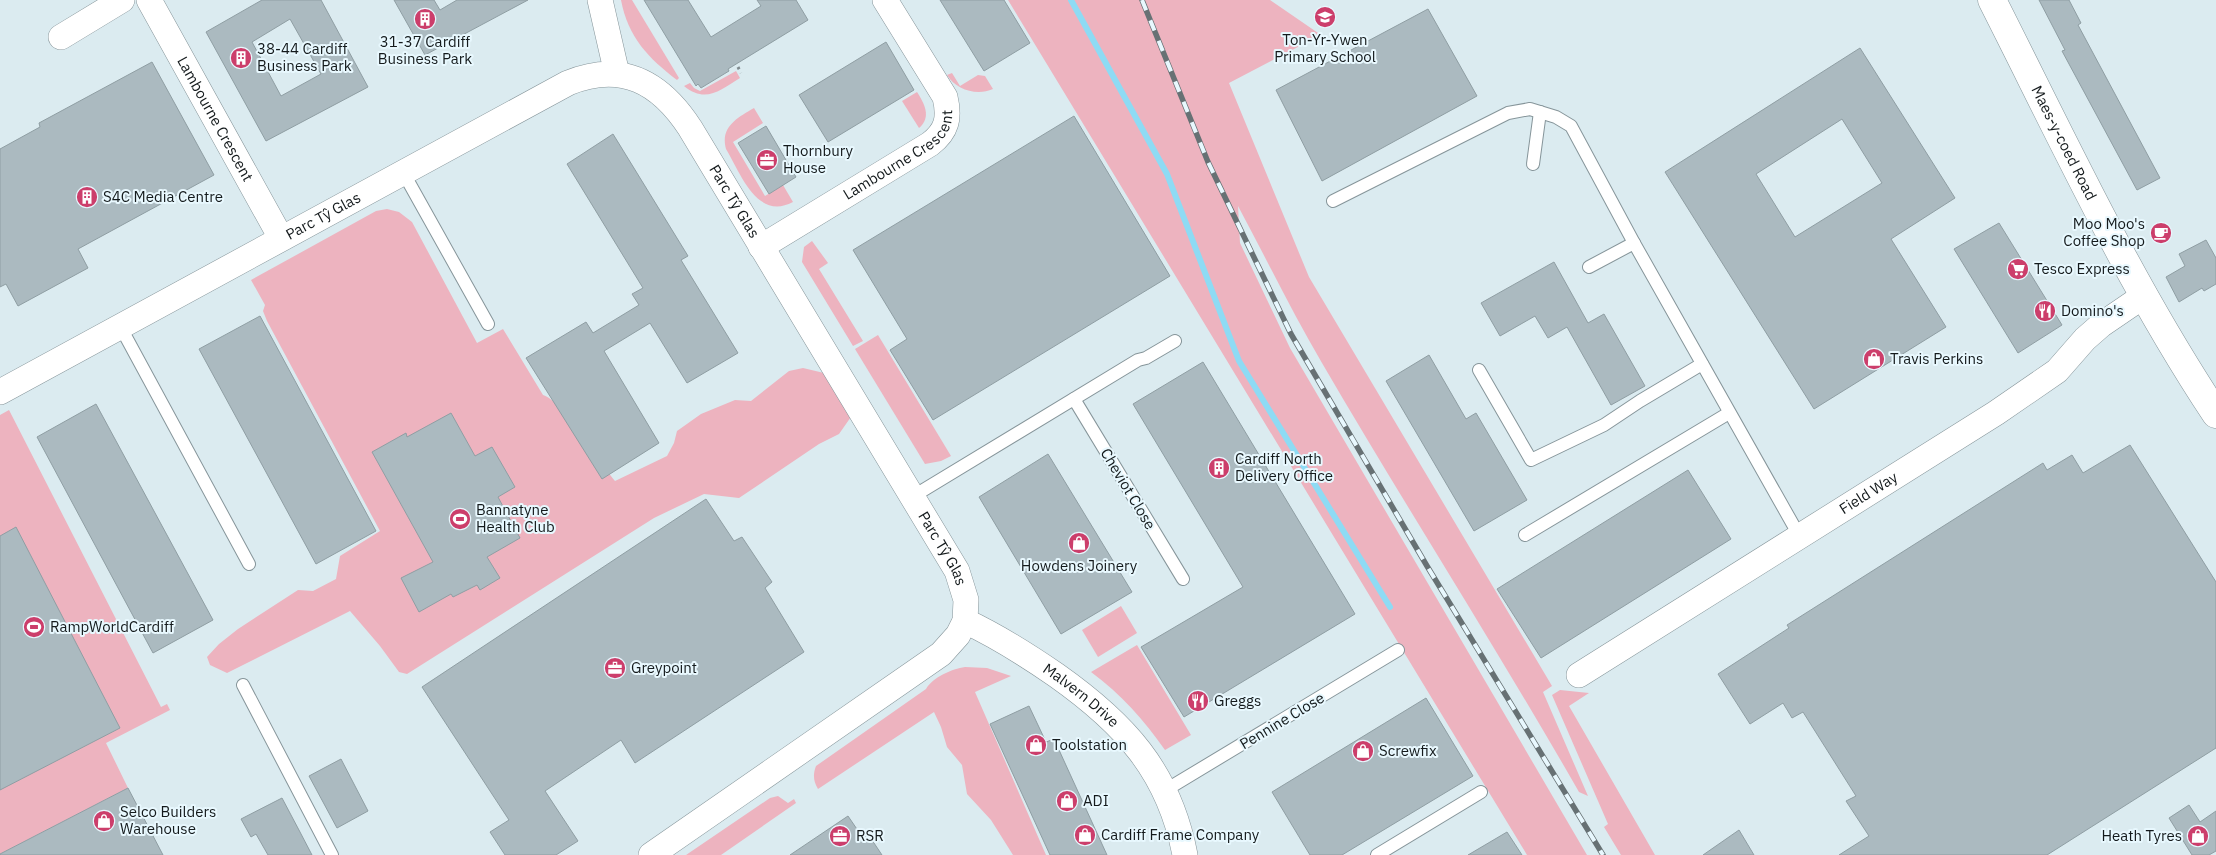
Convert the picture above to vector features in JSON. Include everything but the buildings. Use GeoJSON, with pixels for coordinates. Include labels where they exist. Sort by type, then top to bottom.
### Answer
{"type":"FeatureCollection","features":[{"type":"Feature","properties":{"kind":"street"},"geometry":{"type":"LineString","coordinates":[[61,36],[122,0]]}},
{"type":"Feature","properties":{"kind":"street","name":"Lambourne Crescent"},"geometry":{"type":"LineString","coordinates":[[149,0],[281,238]]}},
{"type":"Feature","properties":{"kind":"street"},"geometry":{"type":"LineString","coordinates":[[600,0],[617,74]]}},
{"type":"Feature","properties":{"kind":"street","name":"Lambourne Crescent"},"geometry":{"type":"LineString","coordinates":[[761,247],[930,144],[940,136],[946,126],[948,110],[945,97],[885,0]]}},
{"type":"Feature","properties":{"kind":"street","name":"Maes-y-coed Road"},"geometry":{"type":"LineString","coordinates":[[1992,0],[2094,203],[2145,295],[2216,414]]}},
{"type":"Feature","properties":{"kind":"street","name":"Parc Tŷ Glas"},"geometry":{"type":"LineString","coordinates":[[0,392],[568,83],[594,75],[617,74],[639,80],[660,92],[677,108],[957,572],[966,600],[965,621]]}},
{"type":"Feature","properties":{"kind":"street","name":"Field Way"},"geometry":{"type":"LineString","coordinates":[[1579,674],[2025,394],[2057,371],[2100,325],[2145,295]]}},
{"type":"Feature","properties":{"kind":"street"},"geometry":{"type":"LineString","coordinates":[[651,855],[931,662],[950,646],[965,621]]}},
{"type":"Feature","properties":{"kind":"street","name":"Malvern Drive"},"geometry":{"type":"LineString","coordinates":[[965,621],[1026,654],[1079,691],[1107,714],[1139,748],[1164,791],[1178,825],[1185,855]]}},
{"type":"Feature","properties":{"kind":"lane"},"geometry":{"type":"LineString","coordinates":[[1333,201],[1508,113],[1530,109],[1556,118],[1571,126],[1634,243],[1800,537]]}},
{"type":"Feature","properties":{"kind":"lane"},"geometry":{"type":"LineString","coordinates":[[1533,164],[1540,112]]}},
{"type":"Feature","properties":{"kind":"lane"},"geometry":{"type":"LineString","coordinates":[[403,172],[488,324]]}},
{"type":"Feature","properties":{"kind":"lane"},"geometry":{"type":"LineString","coordinates":[[1589,266],[1634,243]]}},
{"type":"Feature","properties":{"kind":"lane"},"geometry":{"type":"LineString","coordinates":[[120,326],[249,564]]}},
{"type":"Feature","properties":{"kind":"lane"},"geometry":{"type":"LineString","coordinates":[[912,496],[1138,360],[1146,358],[1176,341]]}},
{"type":"Feature","properties":{"kind":"lane"},"geometry":{"type":"LineString","coordinates":[[1479,370],[1531,460],[1604,425],[1702,364]]}},
{"type":"Feature","properties":{"kind":"lane","name":"Cheviot Close"},"geometry":{"type":"LineString","coordinates":[[1074,399],[1183,580]]}},
{"type":"Feature","properties":{"kind":"lane"},"geometry":{"type":"LineString","coordinates":[[1525,535],[1729,413]]}},
{"type":"Feature","properties":{"kind":"lane","name":"Pennine Close"},"geometry":{"type":"LineString","coordinates":[[1164,791],[1398,650]]}},
{"type":"Feature","properties":{"kind":"lane"},"geometry":{"type":"LineString","coordinates":[[244,685],[332,855]]}},
{"type":"Feature","properties":{"kind":"lane"},"geometry":{"type":"LineString","coordinates":[[1377,855],[1481,792]]}},
{"type":"Feature","properties":{"kind":"path"},"geometry":{"type":"LineString","coordinates":[[738,68],[741,73]]}},
{"type":"Feature","properties":{"kind":"shaded area"},"geometry":{"type":"Polygon","coordinates":[[[621,0],[632,0],[679,78],[677,80],[648,55],[634,36],[624,13],[621,0]]]}},
{"type":"Feature","properties":{"kind":"shaded area"},"geometry":{"type":"Polygon","coordinates":[[[1008,0],[1270,0],[1321,35],[1229,83],[1309,277],[1552,686],[1543,692],[1588,796],[1579,792],[1516,684],[1354,417],[1300,324],[1238,206],[1240,243],[1290,348],[1587,855],[1527,855],[1008,0]]]}},
{"type":"Feature","properties":{"kind":"shaded area"},"geometry":{"type":"Polygon","coordinates":[[[736,71],[740,78],[713,93],[699,94],[684,86],[690,83],[700,91],[736,71]]]}},
{"type":"Feature","properties":{"kind":"shaded area"},"geometry":{"type":"Polygon","coordinates":[[[952,73],[960,86],[978,75],[985,76],[993,89],[974,92],[961,88],[947,75],[952,73]]]}},
{"type":"Feature","properties":{"kind":"shaded area"},"geometry":{"type":"Polygon","coordinates":[[[917,92],[926,110],[925,119],[919,128],[902,101],[917,92]]]}},
{"type":"Feature","properties":{"kind":"shaded area"},"geometry":{"type":"Polygon","coordinates":[[[754,108],[763,123],[733,142],[765,196],[783,185],[793,202],[780,206],[769,205],[760,200],[744,182],[726,149],[725,135],[731,124],[754,108]]]}},
{"type":"Feature","properties":{"kind":"shaded area"},"geometry":{"type":"Polygon","coordinates":[[[387,209],[399,212],[412,222],[477,343],[503,329],[543,395],[561,408],[615,481],[667,456],[674,443],[677,431],[701,414],[735,400],[751,401],[789,371],[803,368],[824,373],[853,414],[839,434],[819,444],[739,498],[704,494],[654,518],[407,674],[399,672],[350,611],[227,673],[210,665],[207,657],[219,644],[238,629],[298,590],[313,591],[336,579],[340,556],[380,531],[267,321],[263,311],[265,305],[251,280],[376,211],[387,209]]]}},
{"type":"Feature","properties":{"kind":"shaded area"},"geometry":{"type":"Polygon","coordinates":[[[812,241],[828,263],[819,269],[863,341],[853,346],[802,262],[804,247],[812,241]]]}},
{"type":"Feature","properties":{"kind":"shaded area"},"geometry":{"type":"Polygon","coordinates":[[[878,335],[951,456],[941,461],[925,464],[855,349],[878,335]]]}},
{"type":"Feature","properties":{"kind":"shaded area"},"geometry":{"type":"Polygon","coordinates":[[[9,410],[161,707],[167,704],[170,710],[106,743],[128,788],[0,854],[0,415],[9,410]]]}},
{"type":"Feature","properties":{"kind":"shaded area"},"geometry":{"type":"Polygon","coordinates":[[[1121,606],[1137,633],[1098,657],[1082,630],[1121,606]]]}},
{"type":"Feature","properties":{"kind":"shaded area"},"geometry":{"type":"Polygon","coordinates":[[[1137,645],[1191,735],[1165,750],[1131,708],[1091,672],[1137,645]]]}},
{"type":"Feature","properties":{"kind":"shaded area"},"geometry":{"type":"Polygon","coordinates":[[[965,667],[987,668],[1011,676],[975,692],[1046,855],[1013,855],[991,820],[967,794],[962,765],[947,747],[934,712],[818,789],[816,786],[814,772],[816,766],[926,689],[938,677],[965,667]]]}},
{"type":"Feature","properties":{"kind":"shaded area"},"geometry":{"type":"Polygon","coordinates":[[[1560,690],[1589,693],[1569,706],[1655,855],[1621,855],[1604,827],[1608,824],[1552,695],[1560,690]]]}},
{"type":"Feature","properties":{"kind":"shaded area"},"geometry":{"type":"Polygon","coordinates":[[[778,796],[788,803],[794,799],[796,803],[721,855],[686,855],[770,798],[778,796]]]}},
{"type":"Feature","properties":{"kind":"waterway"},"geometry":{"type":"LineString","coordinates":[[1071,0],[1167,174],[1239,361],[1390,607]]}},
{"type":"Feature","properties":{"kind":"railway"},"geometry":{"type":"LineString","coordinates":[[1142,0],[1208,162],[1291,334],[1427,566],[1603,855]]}},
{"type":"Feature","properties":{"kind":"place","name":"Ton-Yr-Ywen Primary School"},"geometry":{"type":"Point","coordinates":[1325,17]}},
{"type":"Feature","properties":{"kind":"place","name":"31-37 Cardiff Business Park"},"geometry":{"type":"Point","coordinates":[425,19]}},
{"type":"Feature","properties":{"kind":"place","name":"38-44 Cardiff Business Park"},"geometry":{"type":"Point","coordinates":[241,58]}},
{"type":"Feature","properties":{"kind":"place","name":"Thornbury House"},"geometry":{"type":"Point","coordinates":[767,160]}},
{"type":"Feature","properties":{"kind":"place","name":"S4C Media Centre"},"geometry":{"type":"Point","coordinates":[87,197]}},
{"type":"Feature","properties":{"kind":"place","name":"Moo Moo's Coffee Shop"},"geometry":{"type":"Point","coordinates":[2161,233]}},
{"type":"Feature","properties":{"kind":"place","name":"Tesco Express"},"geometry":{"type":"Point","coordinates":[2018,269]}},
{"type":"Feature","properties":{"kind":"place","name":"Domino's"},"geometry":{"type":"Point","coordinates":[2045,311]}},
{"type":"Feature","properties":{"kind":"place","name":"Travis Perkins"},"geometry":{"type":"Point","coordinates":[1874,359]}},
{"type":"Feature","properties":{"kind":"place","name":"Cardiff North Delivery Office"},"geometry":{"type":"Point","coordinates":[1219,468]}},
{"type":"Feature","properties":{"kind":"place","name":"Bannatyne Health Club"},"geometry":{"type":"Point","coordinates":[460,519]}},
{"type":"Feature","properties":{"kind":"place","name":"Howdens Joinery"},"geometry":{"type":"Point","coordinates":[1079,543]}},
{"type":"Feature","properties":{"kind":"place","name":"RampWorldCardiff"},"geometry":{"type":"Point","coordinates":[34,627]}},
{"type":"Feature","properties":{"kind":"place","name":"Greypoint"},"geometry":{"type":"Point","coordinates":[615,668]}},
{"type":"Feature","properties":{"kind":"place","name":"Greggs"},"geometry":{"type":"Point","coordinates":[1198,701]}},
{"type":"Feature","properties":{"kind":"place","name":"Toolstation"},"geometry":{"type":"Point","coordinates":[1036,745]}},
{"type":"Feature","properties":{"kind":"place","name":"Screwfix"},"geometry":{"type":"Point","coordinates":[1363,751]}},
{"type":"Feature","properties":{"kind":"place","name":"ADI"},"geometry":{"type":"Point","coordinates":[1067,801]}},
{"type":"Feature","properties":{"kind":"place","name":"Selco Builders Warehouse"},"geometry":{"type":"Point","coordinates":[104,821]}},
{"type":"Feature","properties":{"kind":"place","name":"Cardiff Frame Company"},"geometry":{"type":"Point","coordinates":[1085,835]}},
{"type":"Feature","properties":{"kind":"place","name":"RSR"},"geometry":{"type":"Point","coordinates":[840,836]}},
{"type":"Feature","properties":{"kind":"place","name":"Heath Tyres"},"geometry":{"type":"Point","coordinates":[2198,836]}}]}
